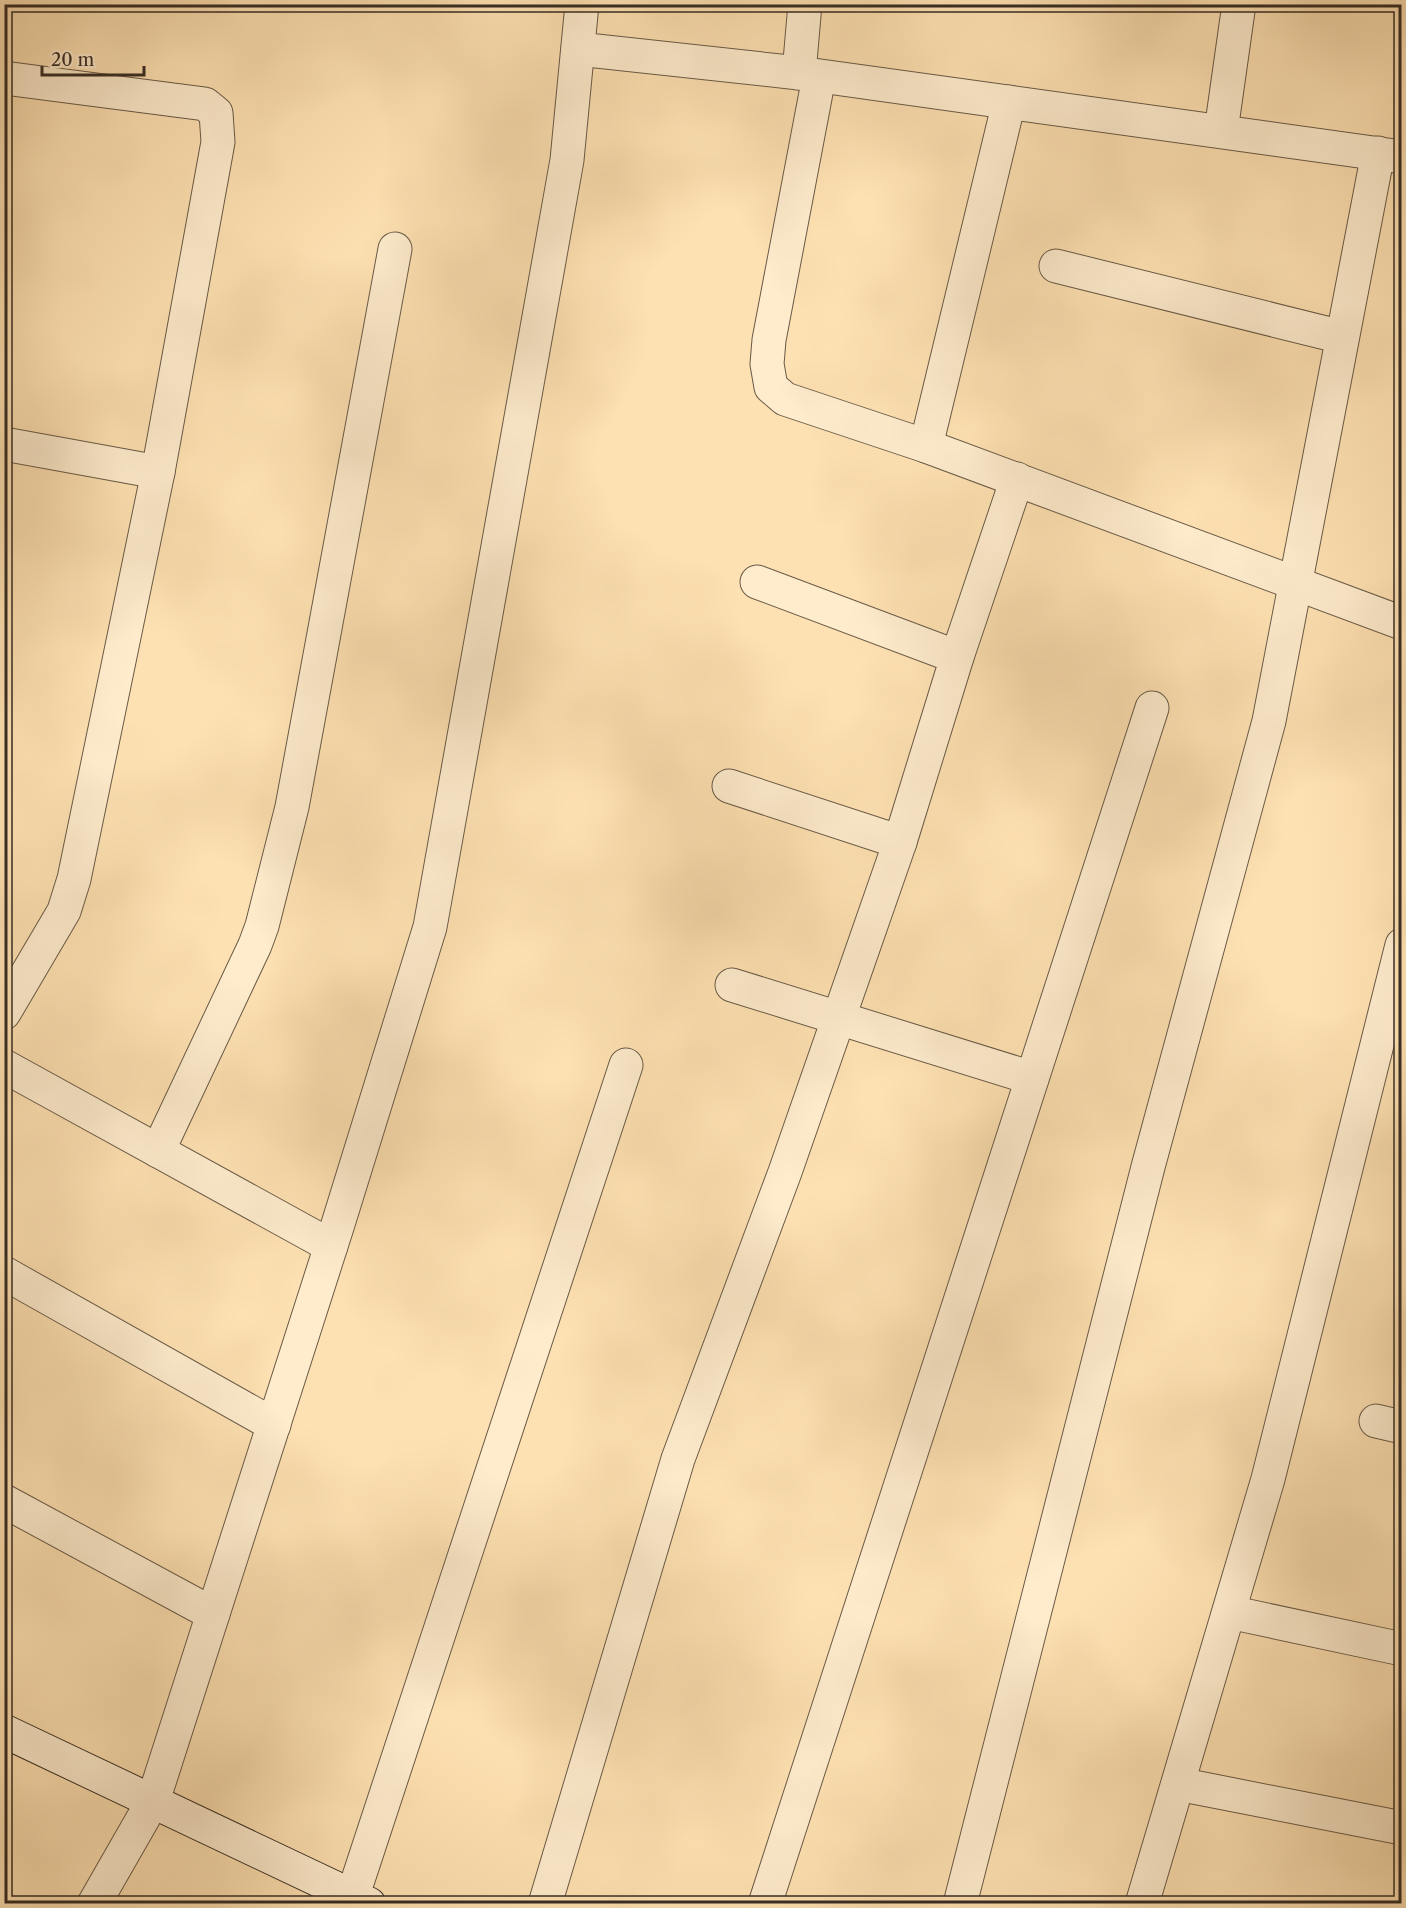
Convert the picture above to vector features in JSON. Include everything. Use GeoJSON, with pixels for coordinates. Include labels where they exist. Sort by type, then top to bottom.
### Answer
{"type":"FeatureCollection","features":[{"type":"Feature","properties":{"kind":"street"},"geometry":{"type":"LineString","coordinates":[[94,1904],[153,1802],[331,1246],[430,927],[567,160],[582,4]]}},
{"type":"Feature","properties":{"kind":"street"},"geometry":{"type":"LineString","coordinates":[[805,4],[809,75],[767,364],[771,387],[785,399],[926,446],[1401,622]]}},
{"type":"Feature","properties":{"kind":"street"},"geometry":{"type":"LineString","coordinates":[[1221,131],[1239,4]]}},
{"type":"Feature","properties":{"kind":"street"},"geometry":{"type":"LineString","coordinates":[[578,49],[809,75],[1390,155],[1342,338],[1269,721],[1148,1167],[960,1904]]}},
{"type":"Feature","properties":{"kind":"street"},"geometry":{"type":"LineString","coordinates":[[4,78],[205,104],[216,113],[218,142],[158,472],[74,879],[64,911],[4,1013]]}},
{"type":"Feature","properties":{"kind":"street"},"geometry":{"type":"LineString","coordinates":[[926,446],[1009,102]]}},
{"type":"Feature","properties":{"kind":"street"},"geometry":{"type":"LineString","coordinates":[[158,1151],[262,926],[292,807],[395,249]]}},
{"type":"Feature","properties":{"kind":"street"},"geometry":{"type":"LineString","coordinates":[[1056,266],[1342,338]]}},
{"type":"Feature","properties":{"kind":"street"},"geometry":{"type":"LineString","coordinates":[[4,444],[158,472]]}},
{"type":"Feature","properties":{"kind":"street"},"geometry":{"type":"LineString","coordinates":[[545,1904],[678,1459],[785,1172],[900,842],[957,657],[1017,479]]}},
{"type":"Feature","properties":{"kind":"street"},"geometry":{"type":"LineString","coordinates":[[757,582],[957,657]]}},
{"type":"Feature","properties":{"kind":"street"},"geometry":{"type":"LineString","coordinates":[[765,1904],[1152,708]]}},
{"type":"Feature","properties":{"kind":"street"},"geometry":{"type":"LineString","coordinates":[[729,786],[900,842]]}},
{"type":"Feature","properties":{"kind":"street"},"geometry":{"type":"LineString","coordinates":[[1142,1904],[1268,1479],[1401,945]]}},
{"type":"Feature","properties":{"kind":"street"},"geometry":{"type":"LineString","coordinates":[[732,985],[1032,1077]]}},
{"type":"Feature","properties":{"kind":"street"},"geometry":{"type":"LineString","coordinates":[[4,1731],[357,1901],[626,1065]]}},
{"type":"Feature","properties":{"kind":"street"},"geometry":{"type":"LineString","coordinates":[[4,1066],[331,1246]]}},
{"type":"Feature","properties":{"kind":"street"},"geometry":{"type":"LineString","coordinates":[[4,1274],[274,1425]]}},
{"type":"Feature","properties":{"kind":"street"},"geometry":{"type":"LineString","coordinates":[[4,1501],[213,1614]]}},
{"type":"Feature","properties":{"kind":"street"},"geometry":{"type":"LineString","coordinates":[[1229,1612],[1399,1640]]}},
{"type":"Feature","properties":{"kind":"street"},"geometry":{"type":"LineString","coordinates":[[1178,1784],[1401,1828]]}}]}
